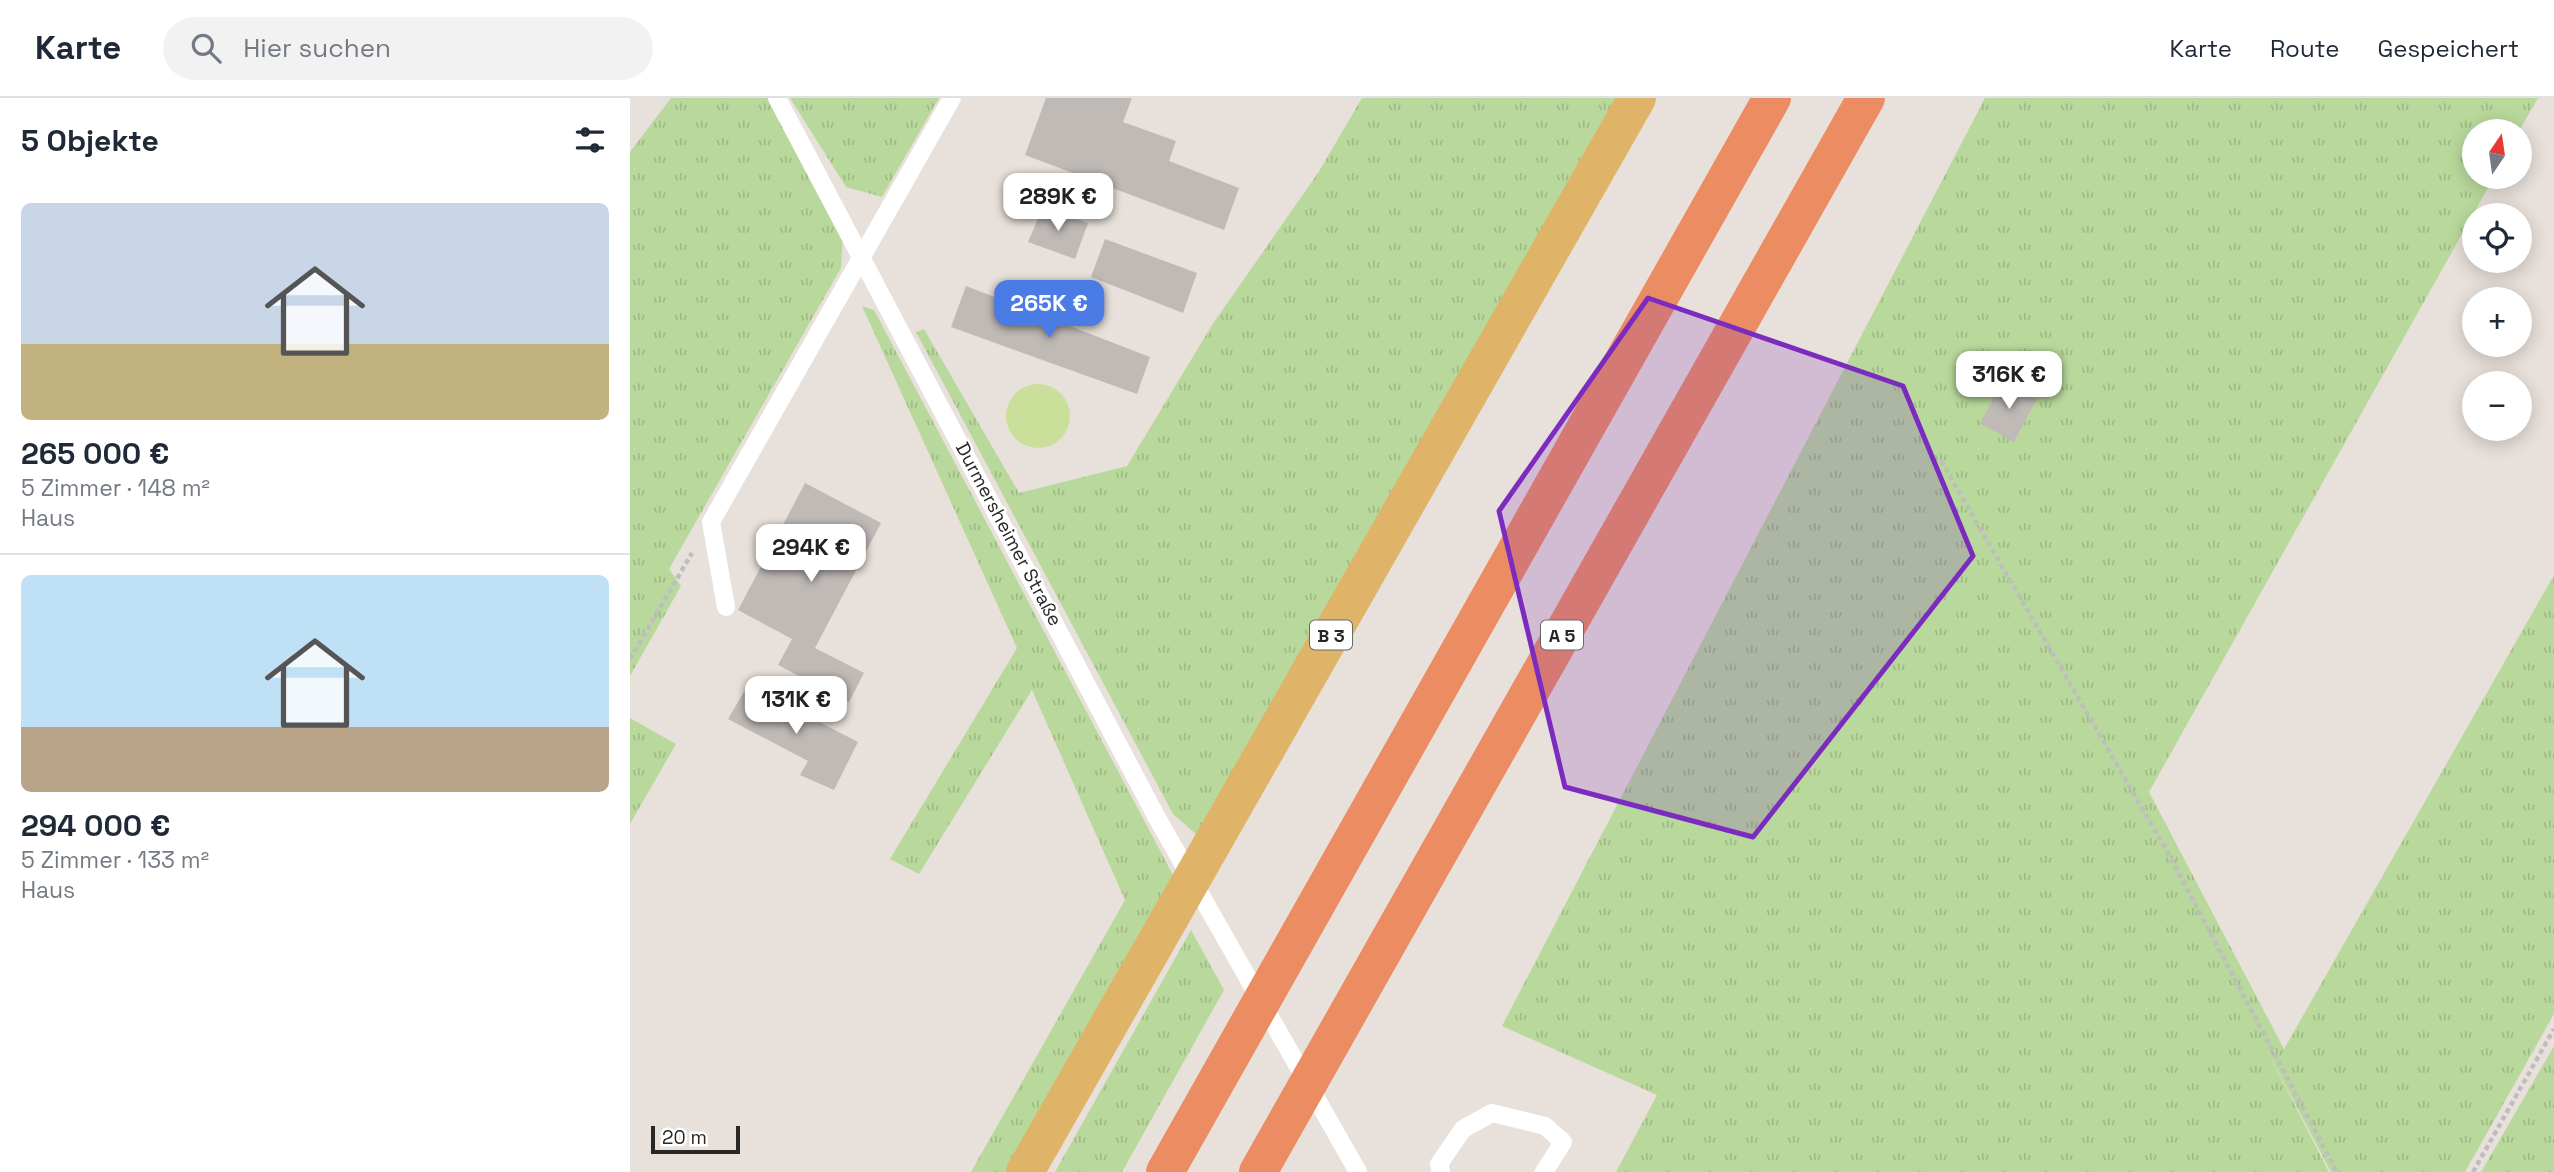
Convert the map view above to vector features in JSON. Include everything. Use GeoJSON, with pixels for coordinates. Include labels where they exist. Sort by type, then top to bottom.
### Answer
{"type":"FeatureCollection","features":[{"type":"Feature","properties":{"kind":"highway"},"geometry":{"type":"LineString","coordinates":[[1165,1172],[1772,98]]}},
{"type":"Feature","properties":{"kind":"highway","name":"A 5"},"geometry":{"type":"LineString","coordinates":[[1258,1172],[1866,98]]}},
{"type":"Feature","properties":{"kind":"main road","name":"B 3"},"geometry":{"type":"LineString","coordinates":[[1026,1172],[1637,98]]}},
{"type":"Feature","properties":{"kind":"lane","name":"Durmersheimer Straße"},"geometry":{"type":"LineString","coordinates":[[778,98],[862,252],[1156,816],[1358,1172]]}},
{"type":"Feature","properties":{"kind":"lane"},"geometry":{"type":"LineString","coordinates":[[726,607],[711,522],[862,252],[952,98]]}},
{"type":"Feature","properties":{"kind":"lane"},"geometry":{"type":"LineString","coordinates":[[1441,1172],[1439,1164],[1463,1129],[1492,1113],[1545,1126],[1563,1142],[1544,1172]]}},
{"type":"Feature","properties":{"kind":"path"},"geometry":{"type":"LineString","coordinates":[[1941,461],[2168,853],[2337,1172]]}},
{"type":"Feature","properties":{"kind":"path"},"geometry":{"type":"LineString","coordinates":[[630,659],[711,522]]}},
{"type":"Feature","properties":{"kind":"path"},"geometry":{"type":"LineString","coordinates":[[2473,1172],[2554,1029]]}},
{"type":"Feature","properties":{"kind":"highlighted area"},"geometry":{"type":"Polygon","coordinates":[[[1648,298],[1903,386],[1973,556],[1753,837],[1565,787],[1499,511],[1648,298]]]}},
{"type":"Feature","properties":{"kind":"green space"},"geometry":{"type":"Polygon","coordinates":[[[671,98],[768,98],[843,236],[841,268],[669,569],[681,586],[630,676],[630,152],[671,98]]]}},
{"type":"Feature","properties":{"kind":"green space"},"geometry":{"type":"Polygon","coordinates":[[[790,98],[939,98],[882,197],[846,187],[790,98]]]}},
{"type":"Feature","properties":{"kind":"green space"},"geometry":{"type":"Polygon","coordinates":[[[1362,98],[1616,98],[1197,835],[1173,814],[916,332],[924,329],[1019,493],[1127,466],[1212,325],[1318,173],[1362,98]]]}},
{"type":"Feature","properties":{"kind":"green space"},"geometry":{"type":"Polygon","coordinates":[[[1985,98],[2538,98],[2526,119],[2462,119],[2462,189],[2487,189],[2479,203],[2462,203],[2462,234],[2149,792],[2284,1049],[2554,575],[2554,1014],[2465,1172],[2331,1172],[2265,1047],[2329,1172],[1616,1172],[1657,1095],[1502,1026],[1985,98]]]}},
{"type":"Feature","properties":{"kind":"green space"},"geometry":{"type":"Polygon","coordinates":[[[862,306],[874,310],[1174,877],[1007,1172],[971,1172],[1125,900],[1032,690],[919,874],[890,859],[1017,648],[862,306]]]}},
{"type":"Feature","properties":{"kind":"green space"},"geometry":{"type":"Polygon","coordinates":[[[1038,384],[1056,390],[1064,398],[1070,416],[1064,434],[1056,442],[1038,448],[1020,442],[1012,434],[1006,416],[1012,398],[1020,390],[1038,384]]]}},
{"type":"Feature","properties":{"kind":"green space"},"geometry":{"type":"Polygon","coordinates":[[[630,718],[676,744],[630,824],[630,718]]]}},
{"type":"Feature","properties":{"kind":"green space"},"geometry":{"type":"Polygon","coordinates":[[[1191,930],[1224,990],[1122,1172],[1055,1172],[1191,930]]]}},
{"type":"Feature","properties":{"kind":"green space"},"geometry":{"type":"Polygon","coordinates":[[[2554,1046],[2554,1172],[2481,1172],[2554,1046]]]}},
{"type":"Feature","properties":{"kind":"building"},"geometry":{"type":"Polygon","coordinates":[[[1046,98],[1132,98],[1123,122],[1176,141],[1169,161],[1239,188],[1224,230],[1025,155],[1046,98]]]}},
{"type":"Feature","properties":{"kind":"building"},"geometry":{"type":"Polygon","coordinates":[[[1043,207],[1088,223],[1075,259],[1028,242],[1043,207]]]}},
{"type":"Feature","properties":{"kind":"building"},"geometry":{"type":"Polygon","coordinates":[[[1105,239],[1197,273],[1183,313],[1091,277],[1105,239]]]}},
{"type":"Feature","properties":{"kind":"building"},"geometry":{"type":"Polygon","coordinates":[[[966,286],[1150,357],[1137,394],[951,327],[966,286]]]}},
{"type":"Feature","properties":{"kind":"building"},"geometry":{"type":"Polygon","coordinates":[[[2004,379],[2037,399],[2014,442],[1980,423],[2004,379]]]}},
{"type":"Feature","properties":{"kind":"building"},"geometry":{"type":"Polygon","coordinates":[[[805,483],[881,523],[815,648],[864,673],[849,702],[778,665],[792,639],[738,610],[805,483]]]}},
{"type":"Feature","properties":{"kind":"building"},"geometry":{"type":"Polygon","coordinates":[[[748,685],[858,742],[834,790],[800,775],[808,761],[728,719],[748,685]]]}}]}
